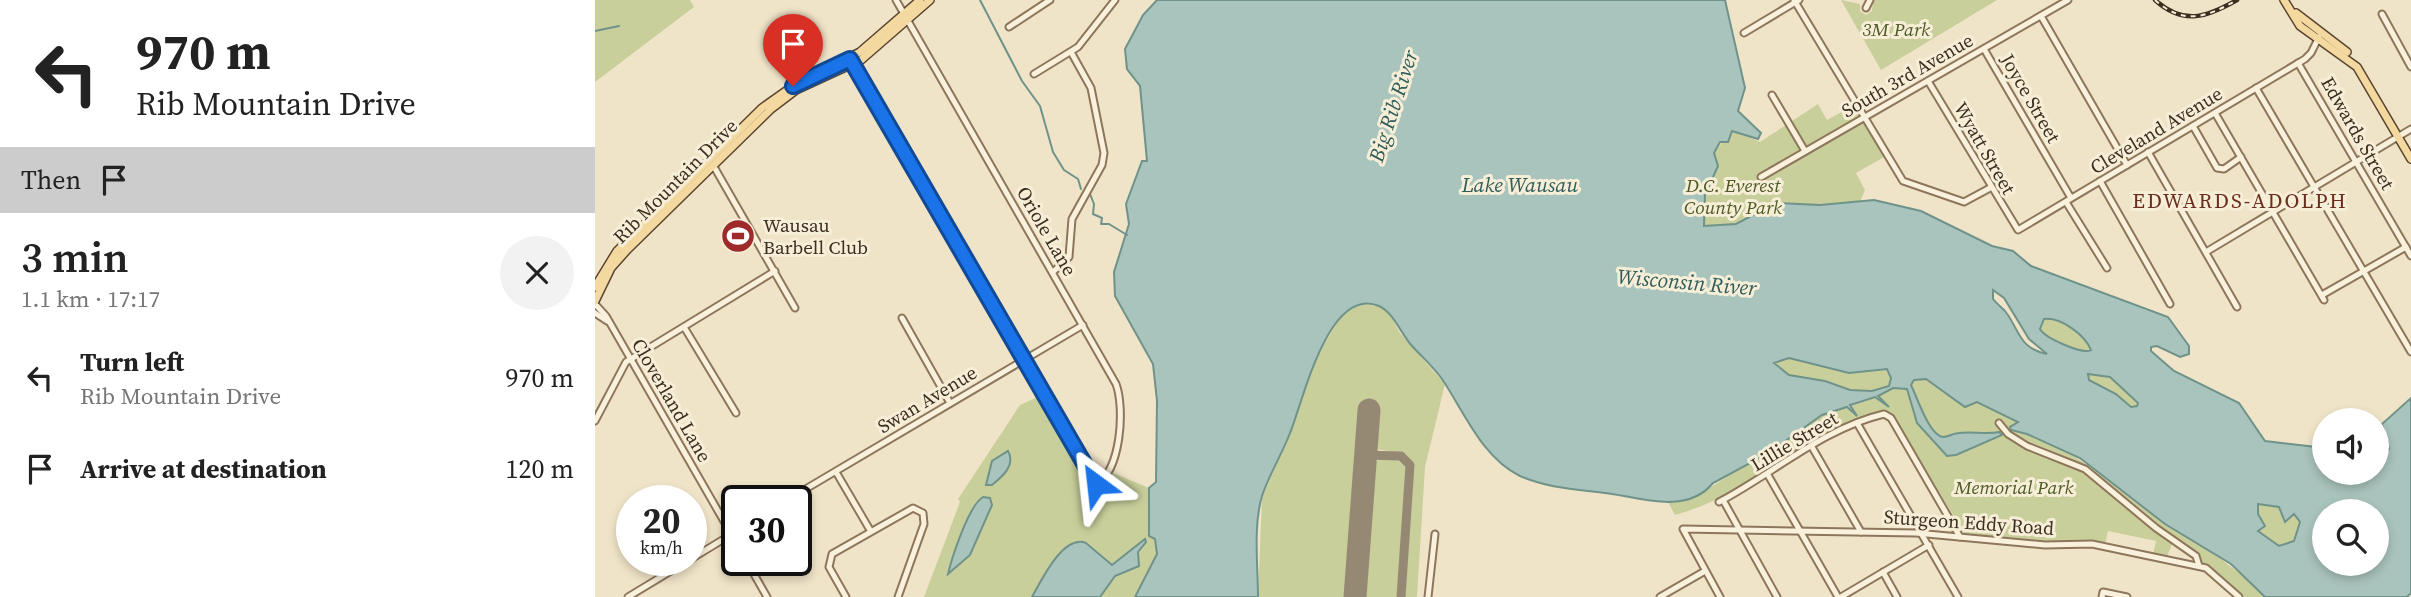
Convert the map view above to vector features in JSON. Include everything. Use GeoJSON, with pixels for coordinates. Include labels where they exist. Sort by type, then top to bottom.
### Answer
{"type":"FeatureCollection","features":[{"type":"Feature","properties":{"kind":"main road","name":"Rib Mountain Drive"},"geometry":{"type":"LineString","coordinates":[[906,17],[920,0]]}},
{"type":"Feature","properties":{"kind":"main road","name":"Rib Mountain Drive"},"geometry":{"type":"LineString","coordinates":[[595,287],[615,253],[711,162],[785,97],[852,61],[930,0]]}},
{"type":"Feature","properties":{"kind":"main road"},"geometry":{"type":"LineString","coordinates":[[2287,0],[2300,26],[2348,53],[2411,159]]}},
{"type":"Feature","properties":{"kind":"main road"},"geometry":{"type":"LineString","coordinates":[[2320,35],[2357,67]]}},
{"type":"Feature","properties":{"kind":"main road","name":"Rib Mountain Drive"},"geometry":{"type":"LineString","coordinates":[[595,303],[611,268],[711,162]]}},
{"type":"Feature","properties":{"kind":"street","name":"Oriole Lane"},"geometry":{"type":"LineString","coordinates":[[895,0],[1113,377],[1121,399],[1113,467],[1107,477],[1096,484],[1024,359]]}},
{"type":"Feature","properties":{"kind":"street"},"geometry":{"type":"LineString","coordinates":[[1009,27],[1050,0]]}},
{"type":"Feature","properties":{"kind":"street"},"geometry":{"type":"LineString","coordinates":[[1034,74],[1071,52],[1115,0]]}},
{"type":"Feature","properties":{"kind":"street"},"geometry":{"type":"LineString","coordinates":[[1866,8],[1870,0]]}},
{"type":"Feature","properties":{"kind":"street","name":"South 3rd Avenue"},"geometry":{"type":"LineString","coordinates":[[1761,177],[2068,0]]}},
{"type":"Feature","properties":{"kind":"street"},"geometry":{"type":"LineString","coordinates":[[1744,33],[1796,1],[1903,181],[1964,202],[1990,188]]}},
{"type":"Feature","properties":{"kind":"street"},"geometry":{"type":"LineString","coordinates":[[2382,14],[2411,67]]}},
{"type":"Feature","properties":{"kind":"street"},"geometry":{"type":"LineString","coordinates":[[2041,16],[2127,165]]}},
{"type":"Feature","properties":{"kind":"street","name":"Cleveland Avenue"},"geometry":{"type":"LineString","coordinates":[[2311,53],[2320,35]]}},
{"type":"Feature","properties":{"kind":"street","name":"Cleveland Avenue"},"geometry":{"type":"LineString","coordinates":[[2016,229],[2215,113],[2311,53],[2330,45]]}},
{"type":"Feature","properties":{"kind":"street","name":"Joyce Street"},"geometry":{"type":"LineString","coordinates":[[1984,49],[2107,268]]}},
{"type":"Feature","properties":{"kind":"street"},"geometry":{"type":"LineString","coordinates":[[1052,272],[1069,257],[1072,219],[1102,165],[1104,153],[1091,88],[1071,52]]}},
{"type":"Feature","properties":{"kind":"street"},"geometry":{"type":"LineString","coordinates":[[852,61],[1024,359]]}},
{"type":"Feature","properties":{"kind":"street","name":"Edwards Street"},"geometry":{"type":"LineString","coordinates":[[2298,63],[2411,256]]}},
{"type":"Feature","properties":{"kind":"street","name":"Wyatt Street"},"geometry":{"type":"LineString","coordinates":[[1928,81],[2016,229]]}},
{"type":"Feature","properties":{"kind":"street"},"geometry":{"type":"LineString","coordinates":[[2256,88],[2411,352]]}},
{"type":"Feature","properties":{"kind":"street"},"geometry":{"type":"LineString","coordinates":[[1772,95],[1805,151]]}},
{"type":"Feature","properties":{"kind":"street"},"geometry":{"type":"LineString","coordinates":[[2215,113],[2323,298],[2406,247]]}},
{"type":"Feature","properties":{"kind":"street"},"geometry":{"type":"LineString","coordinates":[[2193,126],[2217,168],[2224,169],[2241,157]]}},
{"type":"Feature","properties":{"kind":"street"},"geometry":{"type":"LineString","coordinates":[[2206,252],[2411,129]]}},
{"type":"Feature","properties":{"kind":"street"},"geometry":{"type":"LineString","coordinates":[[2148,152],[2237,307]]}},
{"type":"Feature","properties":{"kind":"street"},"geometry":{"type":"LineString","coordinates":[[711,162],[795,308]]}},
{"type":"Feature","properties":{"kind":"street"},"geometry":{"type":"LineString","coordinates":[[2100,181],[2170,304]]}},
{"type":"Feature","properties":{"kind":"street"},"geometry":{"type":"LineString","coordinates":[[595,421],[624,365],[630,360],[775,271]]}},
{"type":"Feature","properties":{"kind":"street"},"geometry":{"type":"LineString","coordinates":[[595,303],[610,323]]}},
{"type":"Feature","properties":{"kind":"street","name":"Cloverland Lane"},"geometry":{"type":"LineString","coordinates":[[595,313],[610,323],[721,511]]}},
{"type":"Feature","properties":{"kind":"street"},"geometry":{"type":"LineString","coordinates":[[902,318],[950,403]]}},
{"type":"Feature","properties":{"kind":"street","name":"Swan Avenue"},"geometry":{"type":"LineString","coordinates":[[812,486],[1083,325]]}},
{"type":"Feature","properties":{"kind":"street"},"geometry":{"type":"LineString","coordinates":[[684,327],[736,413]]}},
{"type":"Feature","properties":{"kind":"street","name":"Lillie Street"},"geometry":{"type":"LineString","coordinates":[[1740,530],[1721,501],[1768,475],[1833,433],[1887,414],[1960,537]]}},
{"type":"Feature","properties":{"kind":"street"},"geometry":{"type":"LineString","coordinates":[[1857,423],[1958,597]]}},
{"type":"Feature","properties":{"kind":"street"},"geometry":{"type":"LineString","coordinates":[[1999,423],[2008,434],[2027,446],[2090,472],[2156,528],[2196,555],[2199,566]]}},
{"type":"Feature","properties":{"kind":"street"},"geometry":{"type":"LineString","coordinates":[[1811,447],[1861,532]]}},
{"type":"Feature","properties":{"kind":"street"},"geometry":{"type":"LineString","coordinates":[[836,472],[870,530]]}},
{"type":"Feature","properties":{"kind":"street"},"geometry":{"type":"LineString","coordinates":[[1768,475],[1840,597],[1929,545]]}},
{"type":"Feature","properties":{"kind":"street"},"geometry":{"type":"LineString","coordinates":[[846,597],[831,570],[829,559],[836,550],[913,508],[918,509],[925,518],[898,597]]}},
{"type":"Feature","properties":{"kind":"street","name":"Sturgeon Eddy Road"},"geometry":{"type":"LineString","coordinates":[[1705,570],[1683,530],[1922,534],[2045,545],[2095,544],[2210,570],[2239,597]]}},
{"type":"Feature","properties":{"kind":"street"},"geometry":{"type":"LineString","coordinates":[[1740,530],[1777,597]]}},
{"type":"Feature","properties":{"kind":"street"},"geometry":{"type":"LineString","coordinates":[[1427,597],[1434,559],[1435,534]]}},
{"type":"Feature","properties":{"kind":"street"},"geometry":{"type":"LineString","coordinates":[[1660,597],[1705,570],[1720,597]]}},
{"type":"Feature","properties":{"kind":"street"},"geometry":{"type":"LineString","coordinates":[[1883,572],[1898,597]]}},
{"type":"Feature","properties":{"kind":"street"},"geometry":{"type":"LineString","coordinates":[[628,597],[662,576]]}},
{"type":"Feature","properties":{"kind":"street"},"geometry":{"type":"LineString","coordinates":[[755,576],[767,597]]}},
{"type":"Feature","properties":{"kind":"street"},"geometry":{"type":"LineString","coordinates":[[2103,594],[2127,597]]}},
{"type":"Feature","properties":{"kind":"green space"},"geometry":{"type":"Polygon","coordinates":[[[595,0],[690,0],[694,7],[595,82],[595,0]]]}},
{"type":"Feature","properties":{"kind":"green space","name":"3M Park"},"geometry":{"type":"Polygon","coordinates":[[[1841,0],[1860,4],[1860,11],[1866,15],[1872,11],[1873,0],[1997,0],[1881,70],[1841,0]]]}},
{"type":"Feature","properties":{"kind":"green space","name":"D.C. Everest County Park"},"geometry":{"type":"Polygon","coordinates":[[[1818,104],[1827,120],[1856,104],[1864,117],[1861,121],[1866,124],[1886,156],[1856,173],[1865,190],[1860,202],[1820,205],[1776,203],[1736,224],[1704,226],[1705,195],[1718,166],[1714,153],[1732,130],[1760,142],[1818,104]]]}},
{"type":"Feature","properties":{"kind":"green space"},"geometry":{"type":"Polygon","coordinates":[[[1362,304],[1379,306],[1391,316],[1400,333],[1445,384],[1425,467],[1417,597],[1405,597],[1414,463],[1406,454],[1376,449],[1373,442],[1375,412],[1361,411],[1347,597],[1258,597],[1262,498],[1291,431],[1316,357],[1344,312],[1362,304]]]}},
{"type":"Feature","properties":{"kind":"green space"},"geometry":{"type":"Polygon","coordinates":[[[2044,319],[2058,321],[2072,328],[2091,350],[2073,348],[2049,337],[2040,329],[2044,319]]]}},
{"type":"Feature","properties":{"kind":"green space"},"geometry":{"type":"Polygon","coordinates":[[[1789,358],[1849,373],[1887,369],[1891,378],[1889,386],[1872,391],[1850,390],[1825,381],[1789,375],[1774,363],[1789,358]]]}},
{"type":"Feature","properties":{"kind":"green space"},"geometry":{"type":"Polygon","coordinates":[[[2086,376],[2110,377],[2138,403],[2137,406],[2131,407],[2116,394],[2089,380],[2086,376]]]}},
{"type":"Feature","properties":{"kind":"green space","name":"Memorial Park"},"geometry":{"type":"Polygon","coordinates":[[[1926,379],[1965,407],[1977,401],[2018,422],[2011,430],[2063,449],[2219,557],[2265,597],[2241,597],[2218,573],[2172,544],[2167,557],[2153,554],[2156,541],[2108,531],[2105,544],[2046,544],[1966,536],[1895,420],[1885,412],[1839,429],[1770,472],[1712,502],[1675,515],[1668,502],[1679,502],[1708,489],[1822,415],[1847,407],[1854,416],[1850,406],[1876,397],[1886,404],[1878,396],[1893,388],[1906,388],[1914,416],[1933,441],[1956,455],[1991,440],[1999,432],[1957,433],[1943,437],[1938,435],[1928,423],[1911,385],[1914,380],[1926,379]]]}},
{"type":"Feature","properties":{"kind":"green space"},"geometry":{"type":"Polygon","coordinates":[[[1044,394],[1096,484],[1111,472],[1149,488],[1149,536],[1155,540],[1157,554],[1135,597],[924,597],[960,502],[958,499],[1020,405],[1044,394]]]}},
{"type":"Feature","properties":{"kind":"green space"},"geometry":{"type":"Polygon","coordinates":[[[1379,459],[1401,460],[1406,466],[1398,597],[1362,597],[1371,467],[1379,459]]]}},
{"type":"Feature","properties":{"kind":"green space"},"geometry":{"type":"Polygon","coordinates":[[[2258,504],[2279,507],[2283,518],[2294,514],[2300,522],[2294,541],[2279,546],[2258,531],[2265,526],[2258,514],[2258,504]]]}},
{"type":"Feature","properties":{"kind":"water","name":"Lake Wausau"},"geometry":{"type":"Polygon","coordinates":[[[1157,0],[1725,0],[1745,88],[1738,111],[1761,133],[1758,139],[1732,131],[1728,142],[1720,142],[1714,153],[1718,166],[1705,195],[1704,226],[1736,224],[1776,203],[1820,205],[1874,200],[1921,211],[1992,246],[2013,251],[2031,266],[2168,317],[2189,346],[2189,354],[2180,357],[2157,346],[2151,347],[2151,351],[2174,371],[2239,403],[2265,441],[2312,447],[2312,485],[2389,485],[2389,418],[2411,398],[2411,593],[2407,597],[2265,597],[2231,564],[2165,524],[2080,458],[2027,434],[2011,430],[2010,427],[2018,422],[1977,402],[1965,407],[1926,379],[1914,380],[1911,385],[1928,423],[1938,435],[1943,437],[1957,433],[1999,432],[2002,435],[1956,455],[1947,456],[1917,423],[1907,389],[1893,388],[1878,396],[1889,407],[1875,397],[1850,405],[1857,416],[1847,407],[1822,415],[1767,454],[1713,483],[1704,492],[1683,501],[1660,502],[1533,481],[1507,468],[1485,447],[1441,377],[1412,346],[1389,314],[1379,306],[1361,304],[1345,313],[1320,350],[1290,433],[1262,496],[1257,533],[1258,597],[1135,597],[1157,554],[1155,539],[1149,536],[1149,488],[1156,482],[1157,401],[1153,364],[1115,296],[1114,272],[1129,224],[1126,204],[1142,161],[1147,161],[1140,86],[1127,69],[1125,49],[1143,15],[1157,0]],[[1993,290],[1993,299],[2005,311],[2025,343],[2047,354],[2029,339],[2004,298],[1993,290]],[[2044,319],[2040,329],[2056,341],[2073,348],[2091,350],[2078,333],[2058,321],[2044,319]],[[1789,358],[1774,363],[1789,375],[1825,381],[1850,390],[1872,391],[1889,386],[1891,378],[1887,369],[1849,373],[1789,358]],[[2088,374],[2089,380],[2116,394],[2131,407],[2137,406],[2138,403],[2110,377],[2088,374]],[[2258,504],[2258,514],[2265,526],[2258,531],[2279,546],[2294,541],[2300,522],[2294,514],[2285,522],[2279,507],[2258,504]]]}},
{"type":"Feature","properties":{"kind":"water"},"geometry":{"type":"Polygon","coordinates":[[[1008,451],[1010,461],[1007,470],[992,485],[986,485],[992,461],[1008,451]]]}},
{"type":"Feature","properties":{"kind":"water"},"geometry":{"type":"Polygon","coordinates":[[[983,497],[990,498],[992,505],[970,555],[948,574],[967,520],[983,497]]]}},
{"type":"Feature","properties":{"kind":"water"},"geometry":{"type":"Polygon","coordinates":[[[1145,539],[1146,542],[1138,552],[1139,566],[1115,576],[1100,597],[1032,597],[1054,561],[1069,545],[1086,543],[1112,565],[1145,539]]]}},
{"type":"Feature","properties":{"kind":"waterway"},"geometry":{"type":"LineString","coordinates":[[980,0],[1022,81],[1040,106],[1053,152],[1064,170],[1078,179],[1081,189]]}},
{"type":"Feature","properties":{"kind":"waterway"},"geometry":{"type":"LineString","coordinates":[[595,31],[619,26]]}},
{"type":"Feature","properties":{"kind":"waterway"},"geometry":{"type":"LineString","coordinates":[[1090,194],[1094,204],[1093,214],[1102,218],[1101,224],[1109,224],[1127,235]]}},
{"type":"Feature","properties":{"kind":"taxiway"},"geometry":{"type":"LineString","coordinates":[[1365,455],[1401,456],[1410,465],[1401,597]]}},
{"type":"Feature","properties":{"kind":"runway"},"geometry":{"type":"LineString","coordinates":[[1355,597],[1369,410]]}},
{"type":"Feature","properties":{"kind":"railway"},"geometry":{"type":"LineString","coordinates":[[2155,0],[2186,16],[2216,11],[2237,0]]}},
{"type":"Feature","properties":{"kind":"place","name":"Wausau Barbell Club"},"geometry":{"type":"Point","coordinates":[738,236]}},
{"type":"Feature","properties":{"kind":"district","name":"EDWARDS-ADOLPH"},"geometry":{"type":"Point","coordinates":[2240,200]}},
{"type":"Feature","properties":{"kind":"route"},"geometry":{"type":"LineString","coordinates":[[793,86],[850,59],[1096,484]]}},
{"type":"Feature","properties":{"kind":"water label","name":"Big Rib River"},"geometry":{"type":"Point","coordinates":[1393,106]}},
{"type":"Feature","properties":{"kind":"water label","name":"Wisconsin River"},"geometry":{"type":"Point","coordinates":[1687,282]}}]}
